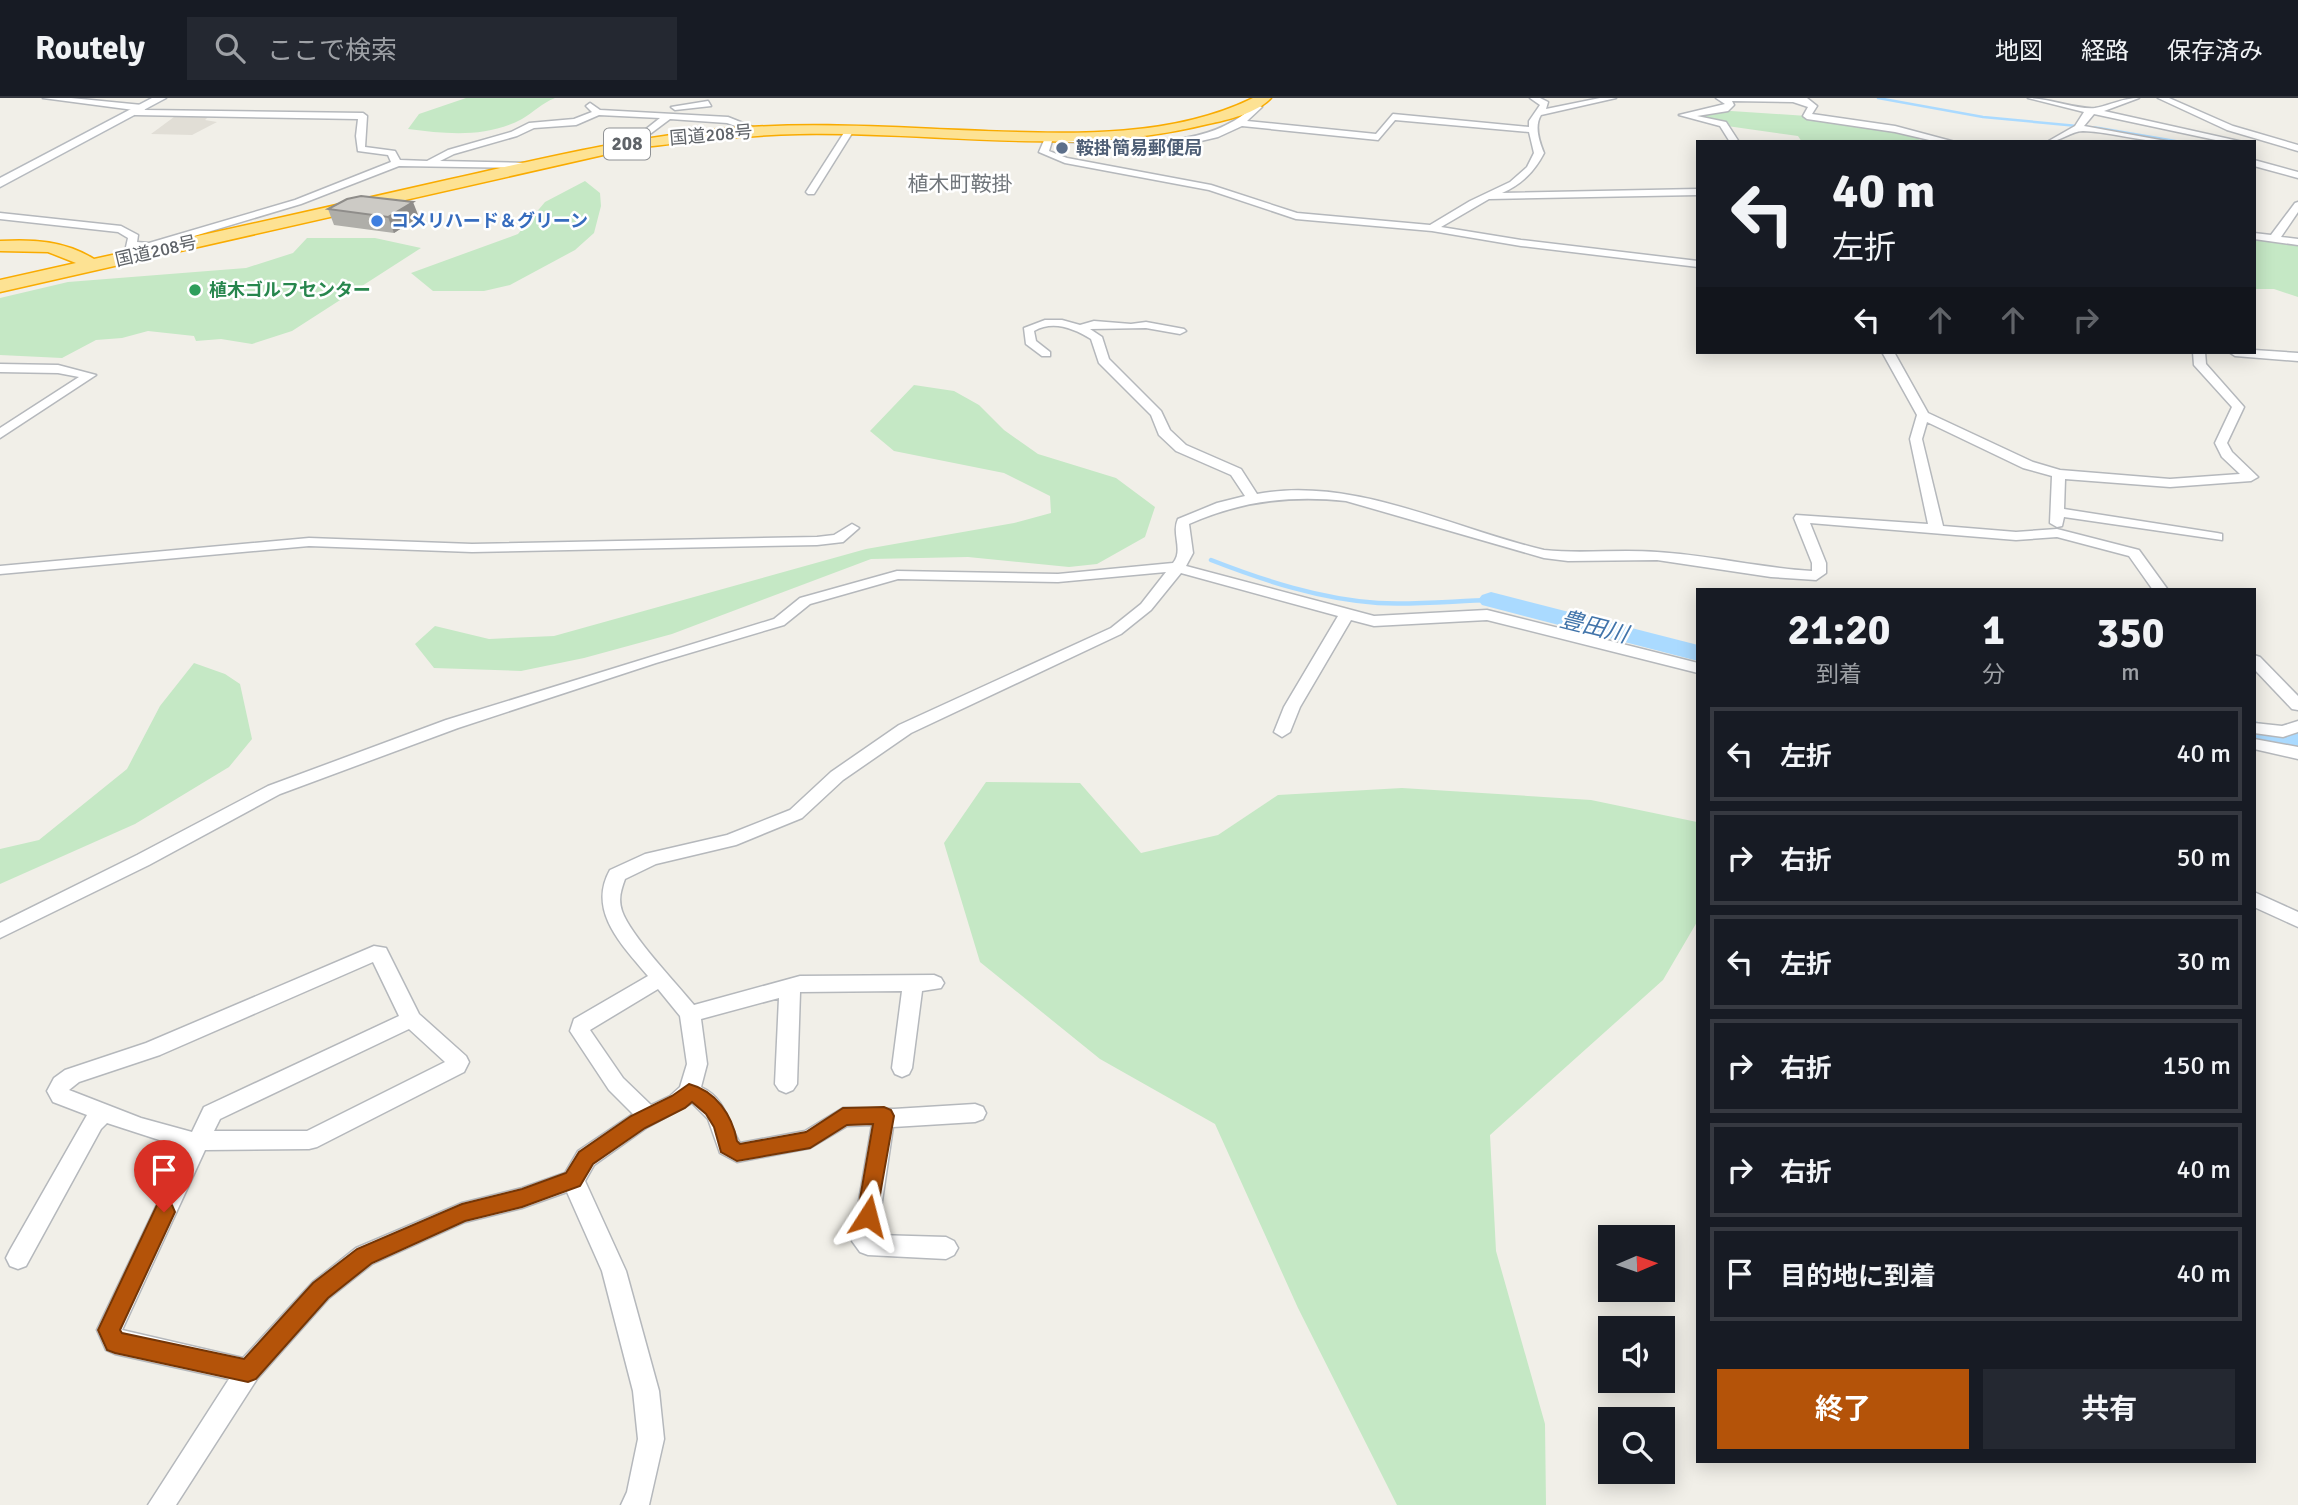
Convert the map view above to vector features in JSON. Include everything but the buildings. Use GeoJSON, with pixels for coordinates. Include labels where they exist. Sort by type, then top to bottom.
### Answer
{"type":"FeatureCollection","features":[{"type":"Feature","properties":{"kind":"highway","name":"国道208号"},"geometry":{"type":"LineString","coordinates":[[0,286],[634,143],[759,131],[850,130],[1049,138],[1160,129],[1257,102]]}},
{"type":"Feature","properties":{"kind":"highway"},"geometry":{"type":"LineString","coordinates":[[0,246],[53,246],[75,254],[91,265]]}},
{"type":"Feature","properties":{"kind":"street"},"geometry":{"type":"LineString","coordinates":[[47,98],[138,110],[363,116],[361,149],[392,153],[393,159],[398,163]]}},
{"type":"Feature","properties":{"kind":"street"},"geometry":{"type":"LineString","coordinates":[[0,183],[160,98]]}},
{"type":"Feature","properties":{"kind":"street"},"geometry":{"type":"LineString","coordinates":[[1432,228],[1513,184],[1536,162],[1539,153],[1534,140],[1533,121],[1545,104],[1534,98]]}},
{"type":"Feature","properties":{"kind":"street"},"geometry":{"type":"LineString","coordinates":[[1540,113],[1612,98]]}},
{"type":"Feature","properties":{"kind":"street"},"geometry":{"type":"LineString","coordinates":[[2032,98],[2230,140]]}},
{"type":"Feature","properties":{"kind":"street"},"geometry":{"type":"LineString","coordinates":[[2055,140],[2079,128],[2087,113],[2135,98]]}},
{"type":"Feature","properties":{"kind":"street"},"geometry":{"type":"LineString","coordinates":[[2162,98],[2230,128],[2298,151]]}},
{"type":"Feature","properties":{"kind":"street"},"geometry":{"type":"LineString","coordinates":[[1724,99],[1730,105],[1725,109],[1683,115],[1723,124],[1734,140]]}},
{"type":"Feature","properties":{"kind":"street"},"geometry":{"type":"LineString","coordinates":[[1724,99],[1800,100],[1813,106],[1807,116],[1895,129],[1942,140]]}},
{"type":"Feature","properties":{"kind":"street"},"geometry":{"type":"LineString","coordinates":[[1257,102],[1258,107],[1242,123],[1213,137],[1177,142],[1049,138],[1044,152],[1049,156],[1220,190],[1283,213],[1356,223],[1432,228],[1521,243],[1696,264]]}},
{"type":"Feature","properties":{"kind":"street"},"geometry":{"type":"LineString","coordinates":[[634,143],[670,110],[708,104]]}},
{"type":"Feature","properties":{"kind":"street"},"geometry":{"type":"LineString","coordinates":[[431,162],[451,152],[514,134],[532,125],[573,123],[594,109],[670,110],[728,120],[759,131]]}},
{"type":"Feature","properties":{"kind":"street"},"geometry":{"type":"LineString","coordinates":[[1242,123],[1374,137],[1384,133],[1393,117],[1534,130]]}},
{"type":"Feature","properties":{"kind":"street"},"geometry":{"type":"LineString","coordinates":[[2079,128],[2154,140]]}},
{"type":"Feature","properties":{"kind":"street"},"geometry":{"type":"LineString","coordinates":[[811,192],[850,130]]}},
{"type":"Feature","properties":{"kind":"street"},"geometry":{"type":"LineString","coordinates":[[2256,145],[2298,151]]}},
{"type":"Feature","properties":{"kind":"street"},"geometry":{"type":"LineString","coordinates":[[132,257],[150,246],[298,202],[398,163],[529,166]]}},
{"type":"Feature","properties":{"kind":"street"},"geometry":{"type":"LineString","coordinates":[[2256,164],[2298,175]]}},
{"type":"Feature","properties":{"kind":"street"},"geometry":{"type":"LineString","coordinates":[[1487,196],[1696,192]]}},
{"type":"Feature","properties":{"kind":"street"},"geometry":{"type":"LineString","coordinates":[[2274,239],[2298,205]]}},
{"type":"Feature","properties":{"kind":"street"},"geometry":{"type":"LineString","coordinates":[[0,216],[121,229],[130,232],[134,237],[130,245],[150,246]]}},
{"type":"Feature","properties":{"kind":"street"},"geometry":{"type":"LineString","coordinates":[[2256,236],[2298,242]]}},
{"type":"Feature","properties":{"kind":"street"},"geometry":{"type":"LineString","coordinates":[[1046,354],[1030,342],[1028,330],[1039,323],[1076,325],[1096,337],[1103,360],[1157,414],[1164,432],[1181,447],[1236,472],[1253,498]]}},
{"type":"Feature","properties":{"kind":"street"},"geometry":{"type":"LineString","coordinates":[[1080,328],[1094,324],[1131,327],[1146,325],[1180,331]]}},
{"type":"Feature","properties":{"kind":"street"},"geometry":{"type":"LineString","coordinates":[[1889,354],[1923,415],[2028,465],[2059,474],[2171,483],[2251,477],[2227,454],[2221,443],[2238,407],[2200,365],[2199,354]]}},
{"type":"Feature","properties":{"kind":"street"},"geometry":{"type":"LineString","coordinates":[[2256,354],[2298,357]]}},
{"type":"Feature","properties":{"kind":"street"},"geometry":{"type":"LineString","coordinates":[[0,368],[58,369],[90,375],[0,434]]}},
{"type":"Feature","properties":{"kind":"street"},"geometry":{"type":"LineString","coordinates":[[1923,415],[1916,439],[1936,527]]}},
{"type":"Feature","properties":{"kind":"street"},"geometry":{"type":"LineString","coordinates":[[2057,533],[2059,474]]}},
{"type":"Feature","properties":{"kind":"street"},"geometry":{"type":"LineString","coordinates":[[161,1505],[248,1371],[320,1290],[364,1256],[462,1213],[540,1193],[573,1180],[586,1158],[649,1117],[678,1102],[689,1092],[697,1064],[690,1014],[631,942],[613,913],[610,894],[617,875],[651,859],[730,841],[796,814],[837,776],[905,729],[1116,631],[1146,607],[1185,558],[1187,549],[1181,527],[1184,522],[1208,510],[1275,495],[1336,495],[1544,554],[1568,557],[1657,556],[1799,576],[1816,576],[1819,573],[1815,550],[1801,518],[1930,529],[1936,527],[2016,536],[2057,533],[2134,554],[2160,588]]}},
{"type":"Feature","properties":{"kind":"street"},"geometry":{"type":"LineString","coordinates":[[2056,512],[2217,537]]}},
{"type":"Feature","properties":{"kind":"street"},"geometry":{"type":"LineString","coordinates":[[0,570],[309,542],[472,548],[817,541],[838,539],[852,528]]}},
{"type":"Feature","properties":{"kind":"street"},"geometry":{"type":"LineString","coordinates":[[0,931],[283,786],[465,720],[650,660],[779,622],[805,601],[897,575],[1058,578],[1160,567],[1178,568],[1374,621],[1487,615],[1696,667]]}},
{"type":"Feature","properties":{"kind":"street"},"geometry":{"type":"LineString","coordinates":[[1282,732],[1292,707],[1348,614]]}},
{"type":"Feature","properties":{"kind":"street"},"geometry":{"type":"LineString","coordinates":[[2256,662],[2298,705]]}},
{"type":"Feature","properties":{"kind":"street"},"geometry":{"type":"LineString","coordinates":[[2256,729],[2283,732],[2298,726]]}},
{"type":"Feature","properties":{"kind":"street"},"geometry":{"type":"LineString","coordinates":[[2256,744],[2298,754]]}},
{"type":"Feature","properties":{"kind":"street"},"geometry":{"type":"LineString","coordinates":[[2256,900],[2298,920]]}},
{"type":"Feature","properties":{"kind":"street"},"geometry":{"type":"LineString","coordinates":[[373,953],[379,953],[411,1019],[459,1062],[457,1066],[316,1138],[198,1140],[138,1126],[61,1096],[58,1091],[61,1084],[72,1076],[153,1049],[373,953]]}},
{"type":"Feature","properties":{"kind":"street"},"geometry":{"type":"LineString","coordinates":[[649,1117],[616,1084],[580,1031],[581,1025],[662,977]]}},
{"type":"Feature","properties":{"kind":"street"},"geometry":{"type":"LineString","coordinates":[[902,1068],[913,983]]}},
{"type":"Feature","properties":{"kind":"street"},"geometry":{"type":"LineString","coordinates":[[690,1014],[800,984],[934,983]]}},
{"type":"Feature","properties":{"kind":"street"},"geometry":{"type":"LineString","coordinates":[[786,1084],[789,987]]}},
{"type":"Feature","properties":{"kind":"street"},"geometry":{"type":"LineString","coordinates":[[248,1371],[115,1342],[109,1330],[212,1113],[411,1019]]}},
{"type":"Feature","properties":{"kind":"street"},"geometry":{"type":"LineString","coordinates":[[689,1092],[696,1094],[713,1109],[724,1125],[728,1146],[737,1153],[810,1139],[843,1117],[894,1118],[975,1113]]}},
{"type":"Feature","properties":{"kind":"street"},"geometry":{"type":"LineString","coordinates":[[18,1258],[93,1123],[104,1113]]}},
{"type":"Feature","properties":{"kind":"street"},"geometry":{"type":"LineString","coordinates":[[884,1116],[864,1241],[868,1245],[946,1248]]}},
{"type":"Feature","properties":{"kind":"street"},"geometry":{"type":"LineString","coordinates":[[573,1180],[614,1271],[646,1391],[651,1439],[639,1497],[634,1505]]}},
{"type":"Feature","properties":{"kind":"shaded area"},"geometry":{"type":"Polygon","coordinates":[[[174,117],[208,117],[205,120],[217,122],[192,135],[151,134],[174,117]]]}},
{"type":"Feature","properties":{"kind":"green space"},"geometry":{"type":"Polygon","coordinates":[[[466,98],[555,98],[522,119],[480,132],[452,133],[408,129],[419,114],[466,98]]]}},
{"type":"Feature","properties":{"kind":"green space"},"geometry":{"type":"Polygon","coordinates":[[[1716,110],[1807,116],[1925,136],[1918,140],[1801,140],[1798,136],[1727,126],[1686,116],[1716,110]]]}},
{"type":"Feature","properties":{"kind":"green space"},"geometry":{"type":"Polygon","coordinates":[[[585,181],[600,193],[601,206],[594,233],[575,250],[510,285],[484,291],[433,291],[411,273],[518,234],[545,202],[585,181]]]}},
{"type":"Feature","properties":{"kind":"green space"},"geometry":{"type":"Polygon","coordinates":[[[2256,237],[2298,242],[2298,297],[2274,289],[2256,289],[2256,237]]]}},
{"type":"Feature","properties":{"kind":"green space","name":"植木ゴルフセンター"},"geometry":{"type":"Polygon","coordinates":[[[307,238],[375,238],[421,248],[292,331],[252,344],[221,339],[196,341],[194,336],[148,331],[122,338],[96,340],[62,358],[0,355],[0,298],[68,282],[246,268],[293,253],[307,238]]]}},
{"type":"Feature","properties":{"kind":"green space"},"geometry":{"type":"Polygon","coordinates":[[[914,385],[954,391],[979,405],[1004,430],[1038,454],[1116,478],[1155,507],[1145,537],[1097,564],[1069,567],[968,557],[871,559],[672,634],[584,658],[521,671],[434,668],[415,644],[435,626],[489,639],[554,636],[866,549],[1014,523],[1051,513],[1050,496],[1004,473],[894,451],[870,431],[914,385]]]}},
{"type":"Feature","properties":{"kind":"green space"},"geometry":{"type":"Polygon","coordinates":[[[194,663],[225,674],[240,684],[252,739],[229,767],[135,824],[0,884],[0,849],[39,840],[127,769],[160,706],[194,663]]]}},
{"type":"Feature","properties":{"kind":"green space"},"geometry":{"type":"Polygon","coordinates":[[[986,782],[1080,783],[1141,853],[1218,835],[1278,795],[1402,788],[1591,800],[1696,822],[1696,924],[1663,980],[1490,1135],[1496,1251],[1545,1424],[1546,1505],[1397,1505],[1298,1308],[1215,1124],[1100,1059],[980,962],[944,843],[986,782]]]}},
{"type":"Feature","properties":{"kind":"waterway"},"geometry":{"type":"LineString","coordinates":[[1878,98],[1983,117],[2099,128],[2169,140]]}},
{"type":"Feature","properties":{"kind":"waterway"},"geometry":{"type":"LineString","coordinates":[[1211,560],[1293,588],[1335,598],[1406,604],[1491,600]]}},
{"type":"Feature","properties":{"kind":"waterway","name":"豊田川"},"geometry":{"type":"LineString","coordinates":[[1491,600],[1696,652]]}},
{"type":"Feature","properties":{"kind":"waterway","name":"豊田川"},"geometry":{"type":"LineString","coordinates":[[2256,730],[2298,740]]}},
{"type":"Feature","properties":{"kind":"place","name":"鞍掛簡易郵便局"},"geometry":{"type":"Point","coordinates":[1062,148]}},
{"type":"Feature","properties":{"kind":"place","name":"コメリハード＆グリーン"},"geometry":{"type":"Point","coordinates":[377,221]}},
{"type":"Feature","properties":{"kind":"place","name":"植木ゴルフセンター"},"geometry":{"type":"Point","coordinates":[195,290]}},
{"type":"Feature","properties":{"kind":"district","name":"植木町鞍掛"},"geometry":{"type":"Point","coordinates":[960,184]}},
{"type":"Feature","properties":{"kind":"route"},"geometry":{"type":"LineString","coordinates":[[164,1212],[109,1330],[115,1342],[248,1371],[294,1316],[320,1290],[364,1256],[462,1213],[522,1198],[573,1180],[586,1158],[638,1122],[678,1102],[689,1092],[696,1094],[713,1109],[724,1125],[728,1146],[737,1153],[810,1139],[843,1117],[884,1116],[868,1216]]}}]}
